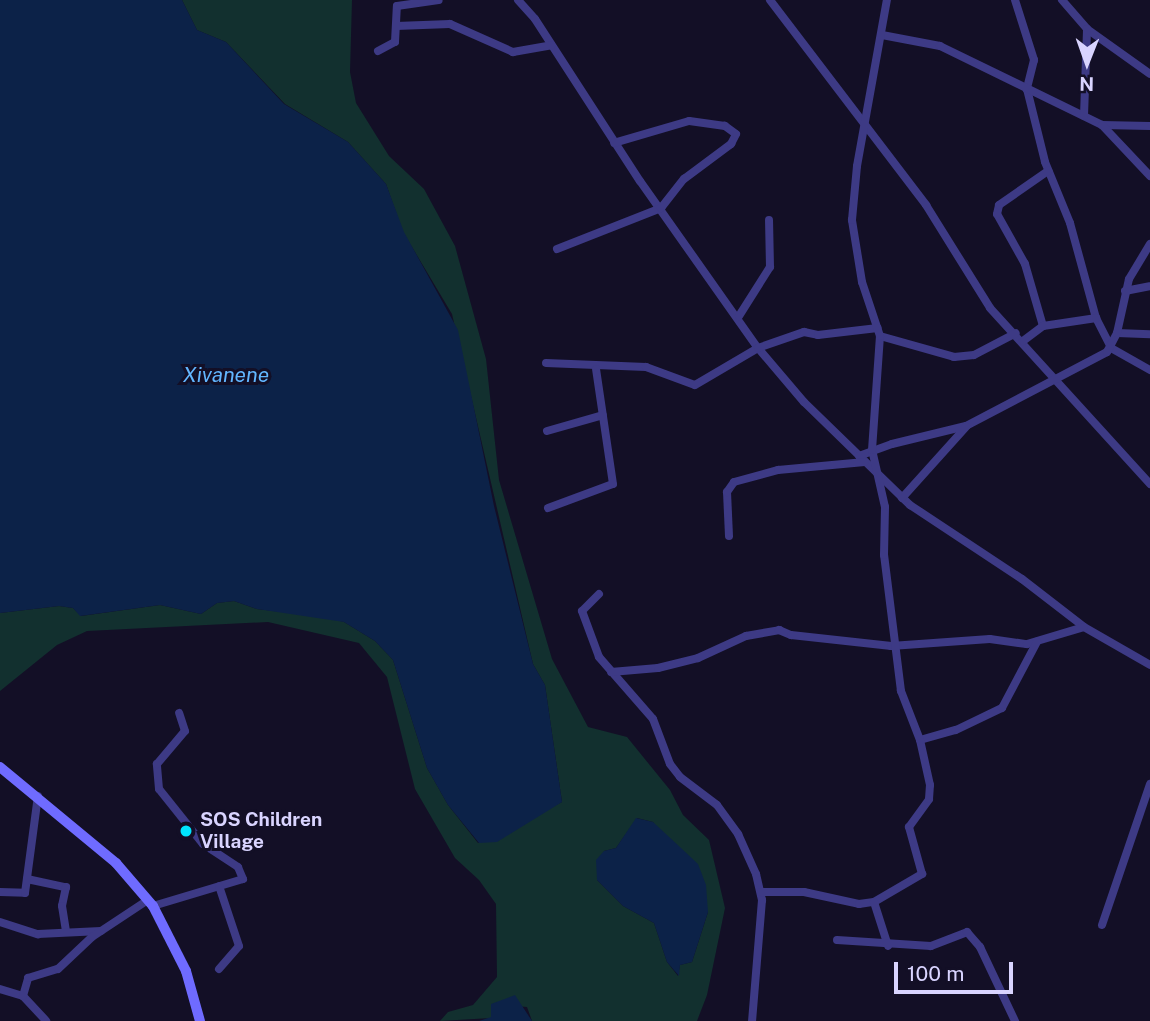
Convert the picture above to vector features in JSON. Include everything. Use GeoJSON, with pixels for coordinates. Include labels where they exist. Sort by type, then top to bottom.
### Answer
{"type":"FeatureCollection","features":[{"type":"Feature","properties":{"kind":"main road"},"geometry":{"type":"LineString","coordinates":[[0,767],[116,863],[150,903],[186,971],[200,1021]]}},
{"type":"Feature","properties":{"kind":"street"},"geometry":{"type":"LineString","coordinates":[[378,51],[394,44],[393,28],[396,26],[397,6],[439,0]]}},
{"type":"Feature","properties":{"kind":"street"},"geometry":{"type":"LineString","coordinates":[[518,0],[551,45],[614,143],[739,316],[758,348],[862,459],[902,498],[1084,626],[1150,665]]}},
{"type":"Feature","properties":{"kind":"street"},"geometry":{"type":"LineString","coordinates":[[770,0],[926,205],[990,308],[1056,376],[1150,484]]}},
{"type":"Feature","properties":{"kind":"street"},"geometry":{"type":"LineString","coordinates":[[761,892],[804,892],[846,904],[874,902],[922,876],[909,827],[929,799],[920,740],[901,691],[899,645],[884,555],[885,507],[872,450],[879,332],[862,282],[852,220],[887,0]]}},
{"type":"Feature","properties":{"kind":"street"},"geometry":{"type":"LineString","coordinates":[[1015,0],[1034,60],[1027,89],[1048,171],[1070,223],[1096,318],[1111,348],[1150,370]]}},
{"type":"Feature","properties":{"kind":"street"},"geometry":{"type":"LineString","coordinates":[[1062,0],[1087,29],[1150,74]]}},
{"type":"Feature","properties":{"kind":"street"},"geometry":{"type":"LineString","coordinates":[[396,26],[450,24],[513,52],[551,45]]}},
{"type":"Feature","properties":{"kind":"street"},"geometry":{"type":"LineString","coordinates":[[1084,116],[1087,29]]}},
{"type":"Feature","properties":{"kind":"street"},"geometry":{"type":"LineString","coordinates":[[882,36],[919,38],[940,46],[1102,125],[1150,176]]}},
{"type":"Feature","properties":{"kind":"street"},"geometry":{"type":"LineString","coordinates":[[557,249],[661,208],[684,179],[736,138],[734,129],[689,121],[614,143]]}},
{"type":"Feature","properties":{"kind":"street"},"geometry":{"type":"LineString","coordinates":[[1102,125],[1150,126]]}},
{"type":"Feature","properties":{"kind":"street"},"geometry":{"type":"LineString","coordinates":[[1043,326],[1026,264],[997,209],[1048,171]]}},
{"type":"Feature","properties":{"kind":"street"},"geometry":{"type":"LineString","coordinates":[[739,316],[770,267],[769,220]]}},
{"type":"Feature","properties":{"kind":"street"},"geometry":{"type":"LineString","coordinates":[[729,536],[727,492],[734,482],[779,470],[862,459],[872,450],[966,426],[1111,348],[1125,291],[1150,244]]}},
{"type":"Feature","properties":{"kind":"street"},"geometry":{"type":"LineString","coordinates":[[1125,291],[1150,286]]}},
{"type":"Feature","properties":{"kind":"street"},"geometry":{"type":"LineString","coordinates":[[1023,341],[1043,326],[1096,318]]}},
{"type":"Feature","properties":{"kind":"street"},"geometry":{"type":"LineString","coordinates":[[546,363],[596,369],[646,367],[695,385],[758,348],[804,332],[818,335],[879,332],[954,357],[990,349],[1016,333]]}},
{"type":"Feature","properties":{"kind":"street"},"geometry":{"type":"LineString","coordinates":[[1117,332],[1150,334]]}},
{"type":"Feature","properties":{"kind":"street"},"geometry":{"type":"LineString","coordinates":[[548,508],[611,488],[596,369]]}},
{"type":"Feature","properties":{"kind":"street"},"geometry":{"type":"LineString","coordinates":[[547,431],[603,415]]}},
{"type":"Feature","properties":{"kind":"street"},"geometry":{"type":"LineString","coordinates":[[902,498],[966,426]]}},
{"type":"Feature","properties":{"kind":"street"},"geometry":{"type":"LineString","coordinates":[[599,594],[582,613],[599,657],[653,719],[670,764],[680,777],[717,805],[738,834],[761,892],[752,1021]]}},
{"type":"Feature","properties":{"kind":"street"},"geometry":{"type":"LineString","coordinates":[[611,671],[658,668],[698,658],[746,636],[779,630],[791,635],[899,645],[990,639],[1037,642],[1058,631],[1084,626]]}},
{"type":"Feature","properties":{"kind":"street"},"geometry":{"type":"LineString","coordinates":[[920,740],[956,730],[1002,708],[1037,642]]}},
{"type":"Feature","properties":{"kind":"street"},"geometry":{"type":"LineString","coordinates":[[23,996],[28,978],[58,969],[101,931],[150,903],[239,883],[242,873],[203,844],[159,789],[157,764],[185,731],[180,713]]}},
{"type":"Feature","properties":{"kind":"street"},"geometry":{"type":"LineString","coordinates":[[1102,925],[1150,784]]}},
{"type":"Feature","properties":{"kind":"street"},"geometry":{"type":"LineString","coordinates":[[0,892],[23,894],[38,796]]}},
{"type":"Feature","properties":{"kind":"street"},"geometry":{"type":"LineString","coordinates":[[27,878],[66,887],[62,906],[66,930]]}},
{"type":"Feature","properties":{"kind":"street"},"geometry":{"type":"LineString","coordinates":[[219,886],[239,946],[219,969]]}},
{"type":"Feature","properties":{"kind":"street"},"geometry":{"type":"LineString","coordinates":[[874,902],[888,946]]}},
{"type":"Feature","properties":{"kind":"street"},"geometry":{"type":"LineString","coordinates":[[0,922],[38,934],[66,930],[101,931]]}},
{"type":"Feature","properties":{"kind":"street"},"geometry":{"type":"LineString","coordinates":[[837,940],[888,946],[931,946],[967,932],[980,947],[1015,1021]]}},
{"type":"Feature","properties":{"kind":"street"},"geometry":{"type":"LineString","coordinates":[[0,989],[23,996],[46,1021]]}},
{"type":"Feature","properties":{"kind":"green space"},"geometry":{"type":"Polygon","coordinates":[[[182,0],[352,0],[350,72],[356,103],[389,156],[424,189],[455,246],[486,359],[499,480],[552,659],[588,727],[627,737],[670,790],[683,815],[709,840],[725,908],[707,995],[697,1021],[532,1021],[527,1007],[491,1004],[491,1018],[440,1021],[448,1012],[473,1005],[497,977],[496,904],[479,880],[455,858],[415,789],[387,677],[359,643],[268,622],[87,631],[57,645],[0,691],[0,613],[59,606],[73,608],[81,616],[160,605],[201,614],[217,603],[234,601],[257,609],[325,617],[344,622],[375,641],[393,660],[427,768],[448,805],[478,843],[562,802],[545,685],[533,664],[452,314],[403,232],[386,184],[348,142],[285,104],[226,42],[197,30],[182,0]],[[637,818],[616,848],[604,851],[597,880],[623,906],[654,923],[667,962],[678,976],[680,965],[692,962],[708,912],[653,822],[637,818]]]}},
{"type":"Feature","properties":{"kind":"water","name":"Xivanene"},"geometry":{"type":"Polygon","coordinates":[[[0,0],[182,0],[197,30],[226,42],[284,104],[348,142],[386,184],[404,232],[458,330],[494,506],[533,664],[545,685],[562,802],[497,842],[479,843],[448,805],[427,768],[393,660],[375,641],[344,622],[257,609],[234,601],[217,603],[201,614],[160,605],[80,616],[73,608],[59,606],[0,613],[0,0]]]}},
{"type":"Feature","properties":{"kind":"water"},"geometry":{"type":"Polygon","coordinates":[[[636,818],[653,822],[698,864],[706,885],[708,912],[692,962],[680,965],[679,976],[667,962],[654,923],[623,906],[597,880],[596,860],[604,851],[616,848],[636,818]]]}},
{"type":"Feature","properties":{"kind":"water"},"geometry":{"type":"Polygon","coordinates":[[[515,995],[532,1021],[479,1021],[491,1017],[491,1004],[515,995]]]}},
{"type":"Feature","properties":{"kind":"place","name":"SOS Children Village"},"geometry":{"type":"Point","coordinates":[186,831]}}]}
